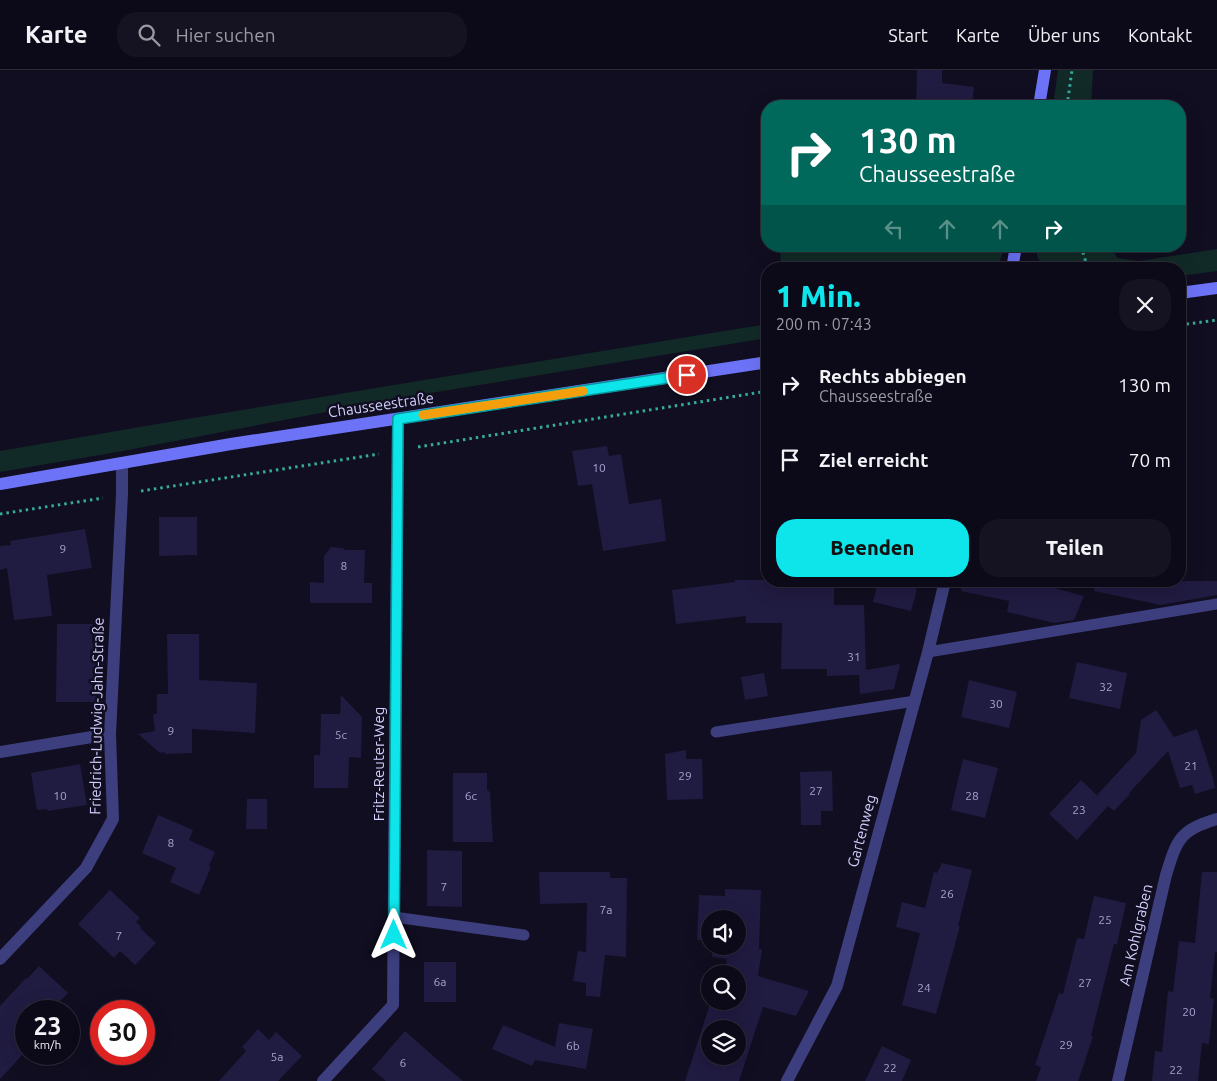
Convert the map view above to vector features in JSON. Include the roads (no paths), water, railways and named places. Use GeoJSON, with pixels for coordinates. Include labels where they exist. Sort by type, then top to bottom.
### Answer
{"type":"FeatureCollection","features":[{"type":"Feature","properties":{"kind":"main road"},"geometry":{"type":"LineString","coordinates":[[1040,100],[1045,70]]}},
{"type":"Feature","properties":{"kind":"main road"},"geometry":{"type":"LineString","coordinates":[[1186,292],[1217,288]]}},
{"type":"Feature","properties":{"kind":"main road","name":"Chausseestraße"},"geometry":{"type":"LineString","coordinates":[[0,484],[231,444],[761,363]]}},
{"type":"Feature","properties":{"kind":"street","name":"Fritz-Reuter-Weg"},"geometry":{"type":"LineString","coordinates":[[323,1081],[393,1005],[398,419]]}},
{"type":"Feature","properties":{"kind":"street","name":"Friedrich-Ludwig-Jahn-Straße"},"geometry":{"type":"LineString","coordinates":[[0,959],[86,868],[113,819],[110,734],[122,463]]}},
{"type":"Feature","properties":{"kind":"street","name":"Gartenweg"},"geometry":{"type":"LineString","coordinates":[[787,1081],[836,986],[915,702],[944,587]]}},
{"type":"Feature","properties":{"kind":"street"},"geometry":{"type":"LineString","coordinates":[[0,752],[110,734]]}},
{"type":"Feature","properties":{"kind":"street","name":"Am Kohlgraben"},"geometry":{"type":"LineString","coordinates":[[1118,1081],[1166,875],[1174,850],[1183,835],[1200,824],[1217,819]]}},
{"type":"Feature","properties":{"kind":"lane"},"geometry":{"type":"LineString","coordinates":[[928,652],[1217,604]]}},
{"type":"Feature","properties":{"kind":"lane"},"geometry":{"type":"LineString","coordinates":[[716,732],[915,702]]}},
{"type":"Feature","properties":{"kind":"lane"},"geometry":{"type":"LineString","coordinates":[[394,917],[524,935]]}}]}
